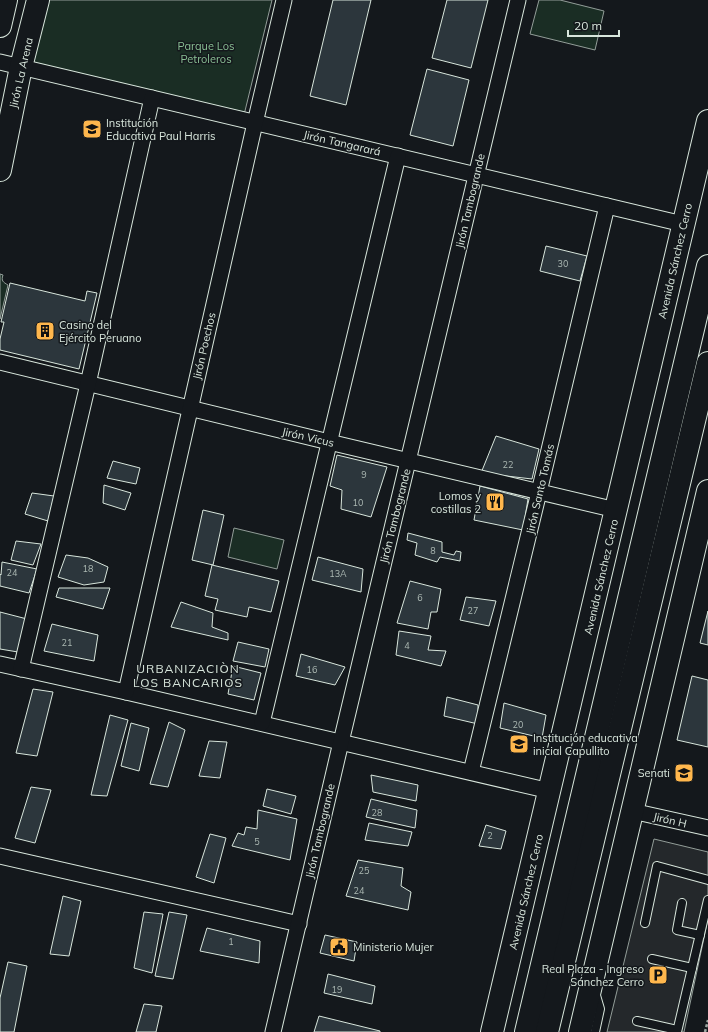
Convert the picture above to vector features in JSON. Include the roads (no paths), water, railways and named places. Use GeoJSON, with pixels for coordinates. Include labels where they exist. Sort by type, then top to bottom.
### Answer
{"type":"FeatureCollection","features":[{"type":"Feature","properties":{"kind":"main road"},"geometry":{"type":"LineString","coordinates":[[0,26],[6,0]]}},
{"type":"Feature","properties":{"kind":"main road","name":"Jirón La Arena"},"geometry":{"type":"LineString","coordinates":[[0,170],[21,67],[38,0]]}},
{"type":"Feature","properties":{"kind":"main road","name":"Avenida Sánchez Cerro"},"geometry":{"type":"LineString","coordinates":[[492,1032],[708,121]]}},
{"type":"Feature","properties":{"kind":"main road"},"geometry":{"type":"LineString","coordinates":[[526,1032],[708,266]]}},
{"type":"Feature","properties":{"kind":"main road"},"geometry":{"type":"LineString","coordinates":[[547,1032],[708,363]]}},
{"type":"Feature","properties":{"kind":"main road"},"geometry":{"type":"LineString","coordinates":[[580,1032],[632,811],[703,531],[708,491]]}},
{"type":"Feature","properties":{"kind":"street","name":"Jirón Poechos"},"geometry":{"type":"LineString","coordinates":[[126,692],[284,0]]}},
{"type":"Feature","properties":{"kind":"street","name":"Jirón Tambogrande"},"geometry":{"type":"LineString","coordinates":[[273,1032],[518,0]]}},
{"type":"Feature","properties":{"kind":"street","name":"Jirón Tangarará"},"geometry":{"type":"LineString","coordinates":[[0,62],[683,224]]}},
{"type":"Feature","properties":{"kind":"street"},"geometry":{"type":"LineString","coordinates":[[21,669],[88,384],[152,98]]}},
{"type":"Feature","properties":{"kind":"street"},"geometry":{"type":"LineString","coordinates":[[262,723],[398,156]]}},
{"type":"Feature","properties":{"kind":"street","name":"Jirón Santo Tomás"},"geometry":{"type":"LineString","coordinates":[[471,772],[607,206]]}},
{"type":"Feature","properties":{"kind":"street","name":"Jirón Vicus"},"geometry":{"type":"LineString","coordinates":[[0,362],[190,409],[616,510]]}},
{"type":"Feature","properties":{"kind":"street"},"geometry":{"type":"LineString","coordinates":[[0,664],[262,723],[550,791]]}},
{"type":"Feature","properties":{"kind":"street","name":"Jirón H"},"geometry":{"type":"LineString","coordinates":[[632,811],[708,828]]}},
{"type":"Feature","properties":{"kind":"street"},"geometry":{"type":"LineString","coordinates":[[0,856],[299,924]]}},
{"type":"Feature","properties":{"kind":"lane"},"geometry":{"type":"LineString","coordinates":[[644,923],[657,866],[708,880]]}},
{"type":"Feature","properties":{"kind":"lane"},"geometry":{"type":"LineString","coordinates":[[637,1021],[677,1031],[708,900]]}},
{"type":"Feature","properties":{"kind":"lane"},"geometry":{"type":"LineString","coordinates":[[682,903],[676,930],[700,936]]}},
{"type":"Feature","properties":{"kind":"lane"},"geometry":{"type":"LineString","coordinates":[[652,959],[692,968]]}},
{"type":"Feature","properties":{"kind":"lane"},"geometry":{"type":"LineString","coordinates":[[592,981],[600,1009],[595,1032]]}},
{"type":"Feature","properties":{"kind":"place","name":"Institución Educativa Paul Harris"},"geometry":{"type":"Point","coordinates":[92,129]}},
{"type":"Feature","properties":{"kind":"place","name":"Casino del Ejército Peruano"},"geometry":{"type":"Point","coordinates":[45,331]}},
{"type":"Feature","properties":{"kind":"place","name":"Lomos y costillas 2"},"geometry":{"type":"Point","coordinates":[495,502]}},
{"type":"Feature","properties":{"kind":"place","name":"Institución educativa inicial Capullito"},"geometry":{"type":"Point","coordinates":[519,744]}},
{"type":"Feature","properties":{"kind":"place","name":"Senati"},"geometry":{"type":"Point","coordinates":[684,773]}},
{"type":"Feature","properties":{"kind":"place","name":"Ministerio Mujer"},"geometry":{"type":"Point","coordinates":[339,947]}},
{"type":"Feature","properties":{"kind":"place","name":"Real Plaza - Ingreso Sánchez Cerro"},"geometry":{"type":"Point","coordinates":[658,975]}},
{"type":"Feature","properties":{"kind":"district","name":"URBANIZACIÒN LOS BANCARIOS"},"geometry":{"type":"Point","coordinates":[188,675]}},
{"type":"Feature","properties":{"kind":"park label","name":"Parque Los Petroleros"},"geometry":{"type":"Point","coordinates":[206,52]}}]}
